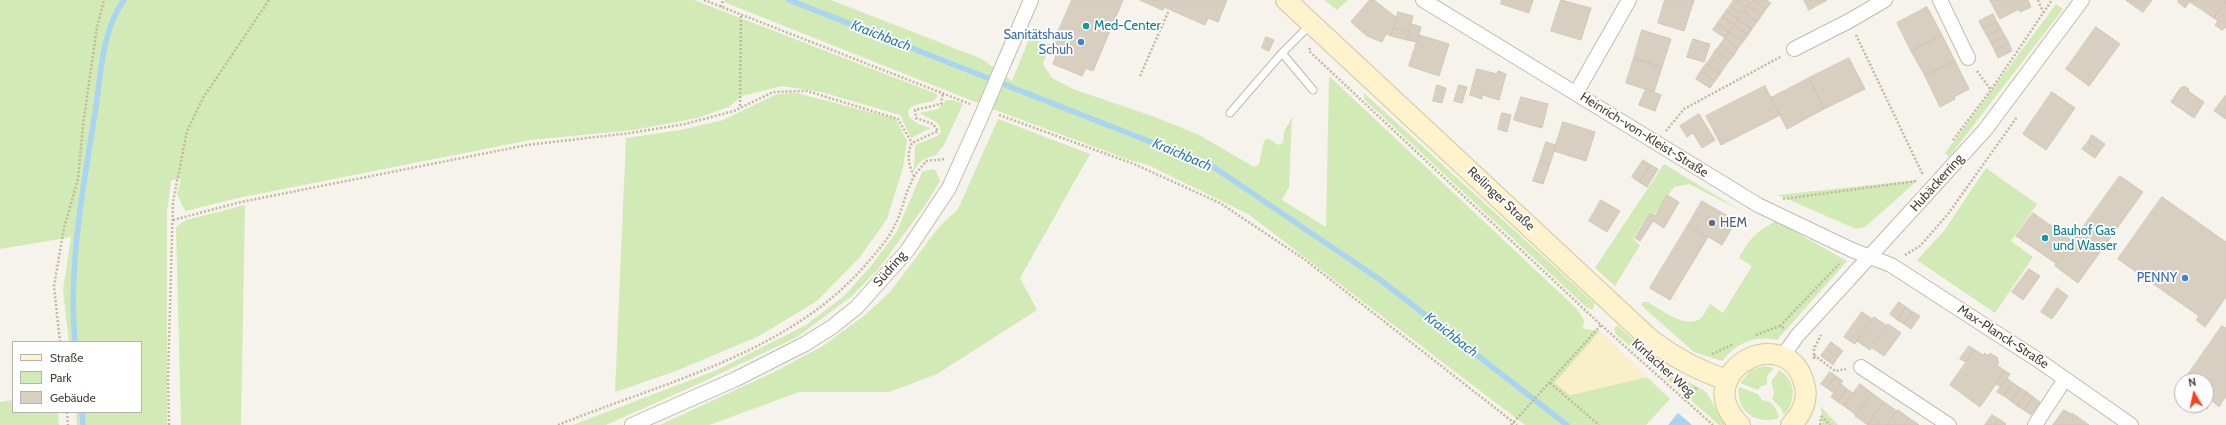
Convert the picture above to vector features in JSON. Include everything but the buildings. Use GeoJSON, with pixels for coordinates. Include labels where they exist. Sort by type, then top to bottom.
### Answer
{"type":"FeatureCollection","features":[{"type":"Feature","properties":{"kind":"main road","name":"Reilinger Straße"},"geometry":{"type":"LineString","coordinates":[[1286,0],[1651,340],[1677,358],[1703,372],[1727,380]]}},
{"type":"Feature","properties":{"kind":"main road"},"geometry":{"type":"LineString","coordinates":[[1740,425],[1729,410],[1726,401],[1727,380],[1736,366],[1749,357],[1765,353],[1782,357],[1791,362],[1799,370],[1806,391],[1802,412],[1791,425]]}},
{"type":"Feature","properties":{"kind":"street","name":"Südring"},"geometry":{"type":"LineString","coordinates":[[632,425],[736,379],[804,344],[832,327],[857,307],[907,251],[949,188],[959,162],[987,115],[1003,65],[1031,0]]}},
{"type":"Feature","properties":{"kind":"street","name":"Heinrich-von-Kleist-Straße"},"geometry":{"type":"LineString","coordinates":[[1423,0],[1657,142],[1753,203],[1852,250],[1871,257]]}},
{"type":"Feature","properties":{"kind":"street"},"geometry":{"type":"LineString","coordinates":[[1576,93],[1630,0]]}},
{"type":"Feature","properties":{"kind":"street"},"geometry":{"type":"LineString","coordinates":[[1794,49],[1849,21],[1885,0]]}},
{"type":"Feature","properties":{"kind":"street"},"geometry":{"type":"LineString","coordinates":[[1940,0],[1968,58]]}},
{"type":"Feature","properties":{"kind":"street","name":"Hubäckerring"},"geometry":{"type":"LineString","coordinates":[[1782,357],[1797,336],[1871,257],[1985,130],[2082,0]]}},
{"type":"Feature","properties":{"kind":"street","name":"Max-Planck-Straße"},"geometry":{"type":"LineString","coordinates":[[1871,257],[1891,265],[2065,378],[2131,425]]}},
{"type":"Feature","properties":{"kind":"street"},"geometry":{"type":"LineString","coordinates":[[1862,367],[1949,425]]}},
{"type":"Feature","properties":{"kind":"street"},"geometry":{"type":"LineString","coordinates":[[2035,425],[2065,378]]}},
{"type":"Feature","properties":{"kind":"lane"},"geometry":{"type":"LineString","coordinates":[[1230,113],[1282,53],[1311,23]]}},
{"type":"Feature","properties":{"kind":"lane"},"geometry":{"type":"LineString","coordinates":[[1282,53],[1313,90]]}},
{"type":"Feature","properties":{"kind":"path"},"geometry":{"type":"LineString","coordinates":[[60,341],[54,286],[64,228],[78,180],[83,125],[97,28],[104,0]]}},
{"type":"Feature","properties":{"kind":"path"},"geometry":{"type":"LineString","coordinates":[[169,425],[168,378],[173,202],[187,131],[203,98],[269,0]]}},
{"type":"Feature","properties":{"kind":"path"},"geometry":{"type":"LineString","coordinates":[[704,0],[972,104]]}},
{"type":"Feature","properties":{"kind":"path"},"geometry":{"type":"LineString","coordinates":[[2038,0],[2043,12]]}},
{"type":"Feature","properties":{"kind":"path"},"geometry":{"type":"LineString","coordinates":[[1951,143],[1991,90],[2052,0]]}},
{"type":"Feature","properties":{"kind":"path"},"geometry":{"type":"LineString","coordinates":[[721,7],[723,1]]}},
{"type":"Feature","properties":{"kind":"path"},"geometry":{"type":"LineString","coordinates":[[1140,76],[1169,10]]}},
{"type":"Feature","properties":{"kind":"path"},"geometry":{"type":"LineString","coordinates":[[740,106],[741,14]]}},
{"type":"Feature","properties":{"kind":"path"},"geometry":{"type":"LineString","coordinates":[[1849,21],[1925,180]]}},
{"type":"Feature","properties":{"kind":"path","name":"Kirrlacher Weg"},"geometry":{"type":"LineString","coordinates":[[1311,23],[1309,51],[1601,325],[1713,425]]}},
{"type":"Feature","properties":{"kind":"path"},"geometry":{"type":"LineString","coordinates":[[1657,142],[1684,109],[1794,49]]}},
{"type":"Feature","properties":{"kind":"path"},"geometry":{"type":"LineString","coordinates":[[1968,58],[1991,90]]}},
{"type":"Feature","properties":{"kind":"path"},"geometry":{"type":"LineString","coordinates":[[173,220],[241,202],[527,145],[630,133],[685,124],[734,111],[740,106],[774,92],[807,91],[898,119],[912,143],[908,166],[914,176]]}},
{"type":"Feature","properties":{"kind":"path"},"geometry":{"type":"LineString","coordinates":[[912,143],[938,131],[933,124],[916,118],[914,114],[915,110],[920,107],[942,104],[944,93]]}},
{"type":"Feature","properties":{"kind":"path"},"geometry":{"type":"LineString","coordinates":[[987,115],[1134,164],[1220,203],[1304,259],[1514,424],[1601,325]]}},
{"type":"Feature","properties":{"kind":"path"},"geometry":{"type":"LineString","coordinates":[[1891,265],[1920,246],[1948,214],[2018,115]]}},
{"type":"Feature","properties":{"kind":"path"},"geometry":{"type":"LineString","coordinates":[[558,425],[691,375],[762,344],[804,321],[840,293],[869,261],[895,226],[914,176],[926,160],[941,158],[959,162]]}},
{"type":"Feature","properties":{"kind":"path"},"geometry":{"type":"LineString","coordinates":[[1925,180],[1929,173]]}},
{"type":"Feature","properties":{"kind":"path"},"geometry":{"type":"LineString","coordinates":[[1753,203],[1925,180]]}},
{"type":"Feature","properties":{"kind":"path"},"geometry":{"type":"LineString","coordinates":[[1780,326],[1852,250]]}},
{"type":"Feature","properties":{"kind":"path"},"geometry":{"type":"LineString","coordinates":[[1814,355],[1835,371],[1862,367]]}},
{"type":"Feature","properties":{"kind":"path"},"geometry":{"type":"LineString","coordinates":[[1550,384],[1599,425]]}},
{"type":"Feature","properties":{"kind":"path"},"geometry":{"type":"LineString","coordinates":[[67,413],[68,425]]}},
{"type":"Feature","properties":{"kind":"path"},"geometry":{"type":"LineString","coordinates":[[1821,416],[1830,425]]}},
{"type":"Feature","properties":{"kind":"green space"},"geometry":{"type":"Polygon","coordinates":[[[0,0],[694,0],[937,94],[937,97],[934,100],[915,105],[908,111],[909,117],[918,124],[931,128],[911,138],[900,115],[821,92],[782,86],[742,96],[729,107],[697,118],[634,130],[530,140],[238,198],[185,211],[177,194],[181,179],[171,180],[167,212],[167,425],[77,425],[76,413],[142,413],[142,341],[69,341],[63,290],[71,237],[0,249],[0,0]]]}},
{"type":"Feature","properties":{"kind":"green space"},"geometry":{"type":"Polygon","coordinates":[[[725,0],[831,0],[982,59],[1012,81],[1029,39],[1050,44],[1043,64],[1052,78],[1073,89],[1155,117],[1199,135],[1254,167],[1259,164],[1264,141],[1268,138],[1278,145],[1283,143],[1284,132],[1292,117],[1289,187],[1282,200],[1326,227],[1329,76],[1577,309],[1584,320],[1583,329],[1600,331],[1555,383],[1570,395],[1647,377],[1670,399],[1646,425],[1525,425],[1248,214],[1146,164],[1132,161],[998,111],[724,2],[725,0]]]}},
{"type":"Feature","properties":{"kind":"green space"},"geometry":{"type":"Polygon","coordinates":[[[1324,0],[1348,0],[1337,10],[1324,0]]]}},
{"type":"Feature","properties":{"kind":"green space"},"geometry":{"type":"Polygon","coordinates":[[[2056,4],[2063,9],[1949,157],[1945,153],[2056,4]]]}},
{"type":"Feature","properties":{"kind":"green space"},"geometry":{"type":"Polygon","coordinates":[[[797,93],[896,119],[907,141],[903,168],[887,219],[860,257],[817,301],[759,336],[676,371],[615,392],[626,138],[681,130],[723,120],[777,94],[797,93]]]}},
{"type":"Feature","properties":{"kind":"green space"},"geometry":{"type":"Polygon","coordinates":[[[1364,93],[1594,303],[1593,310],[1586,307],[1364,99],[1364,93]]]}},
{"type":"Feature","properties":{"kind":"green space"},"geometry":{"type":"Polygon","coordinates":[[[946,100],[953,100],[963,104],[944,145],[936,155],[925,159],[920,163],[914,172],[915,145],[937,136],[941,132],[938,123],[919,113],[938,109],[946,100]]]}},
{"type":"Feature","properties":{"kind":"green space"},"geometry":{"type":"Polygon","coordinates":[[[998,119],[1090,154],[1020,278],[1037,310],[937,374],[889,392],[799,392],[709,425],[660,425],[772,373],[823,346],[865,315],[890,292],[939,227],[958,209],[998,119]]]}},
{"type":"Feature","properties":{"kind":"green space"},"geometry":{"type":"Polygon","coordinates":[[[1664,164],[1740,210],[1689,184],[1674,187],[1654,215],[1650,212],[1633,239],[1640,245],[1615,286],[1595,268],[1664,164]]]}},
{"type":"Feature","properties":{"kind":"green space"},"geometry":{"type":"Polygon","coordinates":[[[1986,168],[2037,204],[2011,241],[2033,257],[1995,313],[1917,260],[1944,231],[1986,168]]]}},
{"type":"Feature","properties":{"kind":"green space"},"geometry":{"type":"Polygon","coordinates":[[[932,169],[936,171],[940,181],[926,204],[880,267],[852,296],[797,337],[696,385],[606,425],[573,425],[717,370],[806,325],[844,296],[871,266],[897,231],[922,172],[932,169]]]}},
{"type":"Feature","properties":{"kind":"green space"},"geometry":{"type":"Polygon","coordinates":[[[1918,180],[1865,227],[1856,229],[1778,195],[1918,180]]]}},
{"type":"Feature","properties":{"kind":"green space"},"geometry":{"type":"Polygon","coordinates":[[[245,205],[241,425],[181,425],[176,227],[186,220],[245,205]]]}},
{"type":"Feature","properties":{"kind":"green space"},"geometry":{"type":"Polygon","coordinates":[[[1776,221],[1847,261],[1777,340],[1761,339],[1746,342],[1734,349],[1722,361],[1694,352],[1642,306],[1642,302],[1648,302],[1673,317],[1688,322],[1701,318],[1710,304],[1723,313],[1752,266],[1739,258],[1743,251],[1754,236],[1776,221]]]}},
{"type":"Feature","properties":{"kind":"green space"},"geometry":{"type":"Polygon","coordinates":[[[1617,325],[1662,366],[1706,392],[1726,425],[1719,425],[1616,334],[1614,329],[1617,325]]]}},
{"type":"Feature","properties":{"kind":"green space"},"geometry":{"type":"Polygon","coordinates":[[[1765,366],[1774,368],[1767,376],[1767,385],[1761,386],[1758,390],[1740,383],[1751,370],[1765,366]]]}},
{"type":"Feature","properties":{"kind":"green space"},"geometry":{"type":"Polygon","coordinates":[[[1779,370],[1789,379],[1793,391],[1791,403],[1784,415],[1781,408],[1772,399],[1774,393],[1772,380],[1779,370]]]}},
{"type":"Feature","properties":{"kind":"green space"},"geometry":{"type":"Polygon","coordinates":[[[1739,387],[1758,394],[1762,400],[1770,402],[1776,409],[1779,418],[1763,420],[1749,414],[1744,410],[1740,403],[1739,387]]]}},
{"type":"Feature","properties":{"kind":"green space"},"geometry":{"type":"Polygon","coordinates":[[[12,400],[12,413],[58,413],[59,425],[0,425],[0,402],[12,400]]]}},
{"type":"Feature","properties":{"kind":"green space"},"geometry":{"type":"Polygon","coordinates":[[[1821,407],[1838,425],[1822,425],[1821,407]]]}},
{"type":"Feature","properties":{"kind":"sand"},"geometry":{"type":"Polygon","coordinates":[[[1600,331],[1647,377],[1570,395],[1555,383],[1600,331]]]}},
{"type":"Feature","properties":{"kind":"water"},"geometry":{"type":"Polygon","coordinates":[[[1678,413],[1692,425],[1668,425],[1678,413]]]}},
{"type":"Feature","properties":{"kind":"waterway"},"geometry":{"type":"LineString","coordinates":[[75,341],[73,285],[82,199],[106,40],[116,13],[124,0]]}},
{"type":"Feature","properties":{"kind":"waterway","name":"Kraichbach"},"geometry":{"type":"LineString","coordinates":[[789,0],[1212,166],[1379,279],[1567,425]]}},
{"type":"Feature","properties":{"kind":"waterway"},"geometry":{"type":"LineString","coordinates":[[82,413],[83,425]]}},
{"type":"Feature","properties":{"kind":"place","name":"Med-Center"},"geometry":{"type":"Point","coordinates":[1086,26]}},
{"type":"Feature","properties":{"kind":"place","name":"Sanitätshaus Schuh"},"geometry":{"type":"Point","coordinates":[1081,42]}},
{"type":"Feature","properties":{"kind":"place","name":"HEM"},"geometry":{"type":"Point","coordinates":[1712,223]}},
{"type":"Feature","properties":{"kind":"place","name":"Bauhof Gas und Wasser"},"geometry":{"type":"Point","coordinates":[2045,238]}},
{"type":"Feature","properties":{"kind":"place","name":"PENNY"},"geometry":{"type":"Point","coordinates":[2185,278]}}]}
